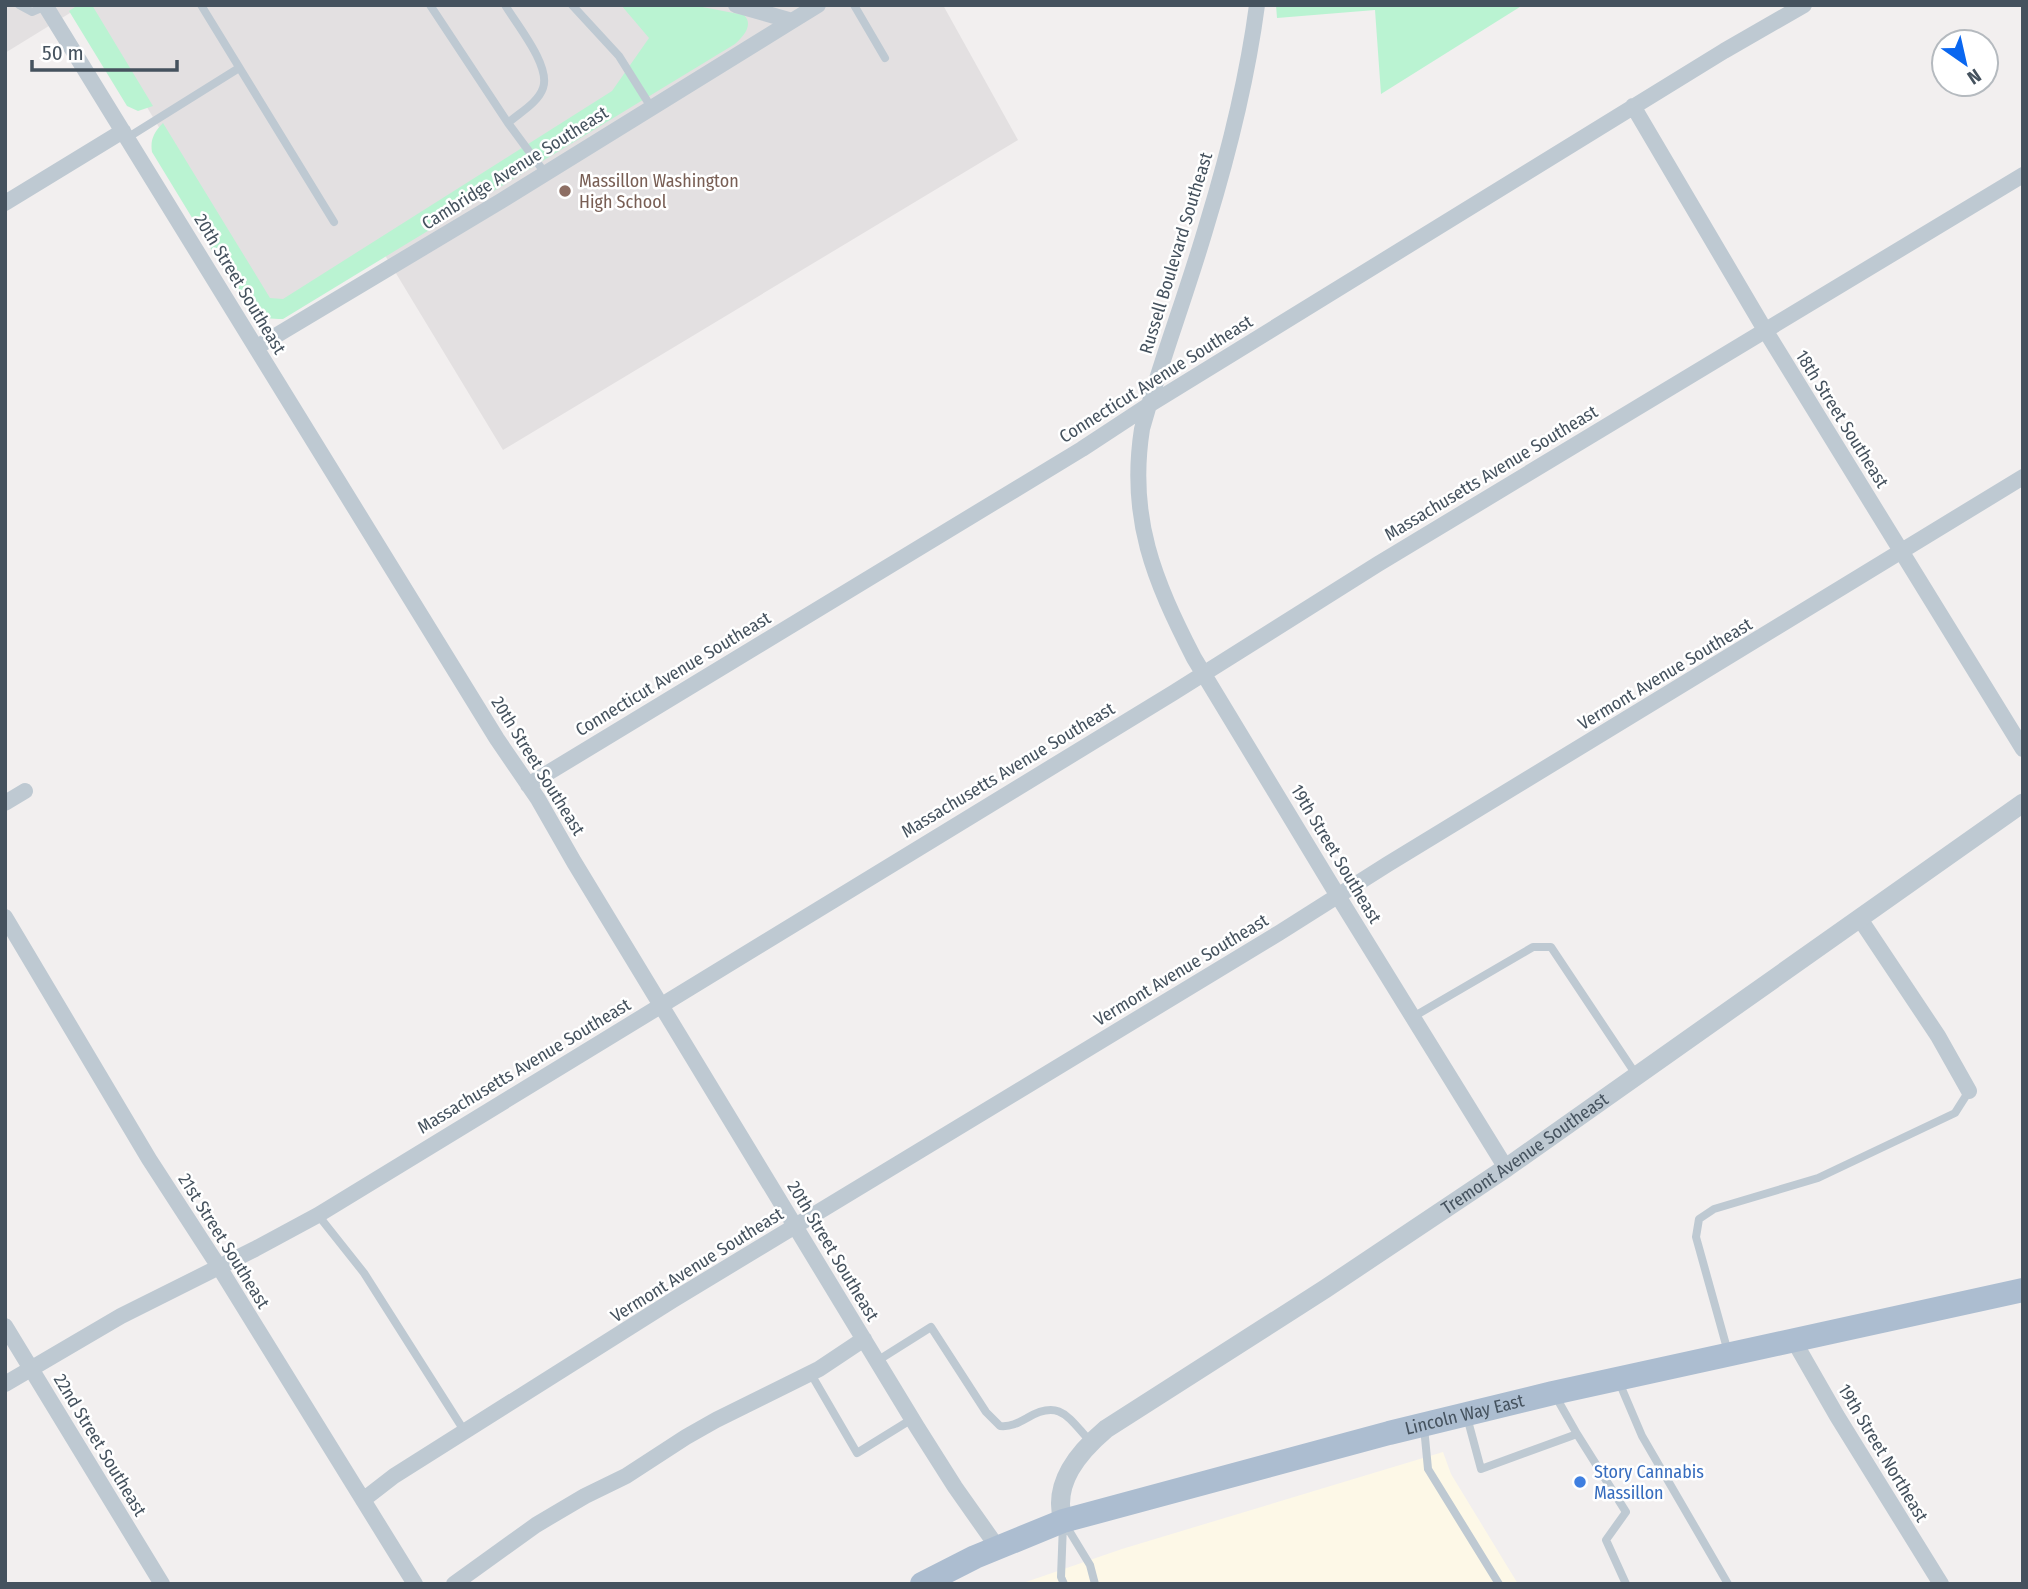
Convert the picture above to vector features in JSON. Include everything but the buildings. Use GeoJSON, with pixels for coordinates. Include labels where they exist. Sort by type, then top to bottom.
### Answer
{"type":"FeatureCollection","features":[{"type":"Feature","properties":{"kind":"main road","name":"Lincoln Way East"},"geometry":{"type":"LineString","coordinates":[[922,1584],[975,1557],[1063,1521],[1424,1424],[2023,1290]]}},
{"type":"Feature","properties":{"kind":"street"},"geometry":{"type":"LineString","coordinates":[[736,5],[792,21],[818,5]]}},
{"type":"Feature","properties":{"kind":"street","name":"Russell Boulevard Southeast"},"geometry":{"type":"LineString","coordinates":[[1148,552],[1138,482],[1138,453],[1142,429],[1227,158],[1246,78],[1257,5]]}},
{"type":"Feature","properties":{"kind":"street","name":"Connecticut Avenue Southeast"},"geometry":{"type":"LineString","coordinates":[[528,785],[1082,449],[1633,106],[1804,5]]}},
{"type":"Feature","properties":{"kind":"street","name":"20th Street Southeast"},"geometry":{"type":"LineString","coordinates":[[46,6],[528,785],[912,1419],[998,1548]]}},
{"type":"Feature","properties":{"kind":"street","name":"Cambridge Avenue Southeast"},"geometry":{"type":"LineString","coordinates":[[257,347],[792,21]]}},
{"type":"Feature","properties":{"kind":"street","name":"18th Street Southeast"},"geometry":{"type":"LineString","coordinates":[[1633,106],[1765,330],[2023,749]]}},
{"type":"Feature","properties":{"kind":"street"},"geometry":{"type":"LineString","coordinates":[[5,203],[125,134]]}},
{"type":"Feature","properties":{"kind":"street","name":"Massachusetts Avenue Southeast"},"geometry":{"type":"LineString","coordinates":[[5,1384],[121,1316],[318,1214],[1378,564],[2023,175]]}},
{"type":"Feature","properties":{"kind":"street","name":"Vermont Avenue Southeast"},"geometry":{"type":"LineString","coordinates":[[363,1500],[394,1476],[673,1300],[2023,477]]}},
{"type":"Feature","properties":{"kind":"street","name":"19th Street Southeast"},"geometry":{"type":"LineString","coordinates":[[1148,552],[1175,620],[1203,673],[1506,1168]]}},
{"type":"Feature","properties":{"kind":"street"},"geometry":{"type":"LineString","coordinates":[[5,803],[24,791]]}},
{"type":"Feature","properties":{"kind":"street","name":"Tremont Avenue Southeast"},"geometry":{"type":"LineString","coordinates":[[1063,1521],[1060,1509],[1063,1486],[1075,1461],[1106,1429],[1325,1289],[1506,1168],[2023,803]]}},
{"type":"Feature","properties":{"kind":"street","name":"21st Street Southeast"},"geometry":{"type":"LineString","coordinates":[[5,917],[149,1159],[415,1584]]}},
{"type":"Feature","properties":{"kind":"street"},"geometry":{"type":"LineString","coordinates":[[1860,919],[1938,1036],[1969,1091]]}},
{"type":"Feature","properties":{"kind":"street","name":"22nd Street Southeast"},"geometry":{"type":"LineString","coordinates":[[5,1326],[162,1584]]}},
{"type":"Feature","properties":{"kind":"street"},"geometry":{"type":"LineString","coordinates":[[454,1584],[527,1531],[585,1496],[626,1476],[716,1420],[811,1374],[864,1339]]}},
{"type":"Feature","properties":{"kind":"street","name":"19th Street Northeast"},"geometry":{"type":"LineString","coordinates":[[1794,1341],[1941,1584]]}},
{"type":"Feature","properties":{"kind":"lane"},"geometry":{"type":"LineString","coordinates":[[19,5],[32,12],[46,6]]}},
{"type":"Feature","properties":{"kind":"lane"},"geometry":{"type":"LineString","coordinates":[[201,5],[334,222]]}},
{"type":"Feature","properties":{"kind":"lane"},"geometry":{"type":"LineString","coordinates":[[430,5],[545,173]]}},
{"type":"Feature","properties":{"kind":"lane"},"geometry":{"type":"LineString","coordinates":[[505,5],[542,66],[545,78],[543,90],[533,102],[508,122]]}},
{"type":"Feature","properties":{"kind":"lane"},"geometry":{"type":"LineString","coordinates":[[572,5],[619,56],[651,107]]}},
{"type":"Feature","properties":{"kind":"lane"},"geometry":{"type":"LineString","coordinates":[[854,5],[885,58]]}},
{"type":"Feature","properties":{"kind":"lane"},"geometry":{"type":"LineString","coordinates":[[125,134],[239,68]]}},
{"type":"Feature","properties":{"kind":"lane"},"geometry":{"type":"LineString","coordinates":[[1413,1017],[1533,947],[1551,947],[1637,1076]]}},
{"type":"Feature","properties":{"kind":"lane"},"geometry":{"type":"LineString","coordinates":[[1728,1355],[1696,1237],[1699,1219],[1714,1209],[1818,1178],[1955,1113],[1969,1091]]}},
{"type":"Feature","properties":{"kind":"lane"},"geometry":{"type":"LineString","coordinates":[[318,1214],[364,1273],[465,1432]]}},
{"type":"Feature","properties":{"kind":"lane"},"geometry":{"type":"LineString","coordinates":[[877,1361],[931,1327],[986,1412],[1000,1426],[1016,1424],[1045,1409],[1053,1409],[1069,1418],[1091,1443]]}},
{"type":"Feature","properties":{"kind":"lane"},"geometry":{"type":"LineString","coordinates":[[811,1374],[857,1453],[912,1419]]}},
{"type":"Feature","properties":{"kind":"lane"},"geometry":{"type":"LineString","coordinates":[[1618,1379],[1642,1436],[1728,1584]]}},
{"type":"Feature","properties":{"kind":"lane"},"geometry":{"type":"LineString","coordinates":[[1553,1393],[1626,1512],[1606,1540],[1626,1584]]}},
{"type":"Feature","properties":{"kind":"lane"},"geometry":{"type":"LineString","coordinates":[[1466,1414],[1481,1469],[1577,1434]]}},
{"type":"Feature","properties":{"kind":"lane"},"geometry":{"type":"LineString","coordinates":[[1424,1424],[1428,1469],[1499,1584]]}},
{"type":"Feature","properties":{"kind":"lane"},"geometry":{"type":"LineString","coordinates":[[1063,1521],[1061,1577],[1064,1584]]}},
{"type":"Feature","properties":{"kind":"lane"},"geometry":{"type":"LineString","coordinates":[[1063,1521],[1090,1565],[1095,1584]]}},
{"type":"Feature","properties":{"kind":"shaded area"},"geometry":{"type":"Polygon","coordinates":[[[5,5],[83,5],[5,53],[5,5]]]}},
{"type":"Feature","properties":{"kind":"shaded area","name":"Massillon Washington High School"},"geometry":{"type":"Polygon","coordinates":[[[86,5],[943,5],[1018,140],[503,450],[377,242],[268,310],[86,5]]]}},
{"type":"Feature","properties":{"kind":"shaded area"},"geometry":{"type":"Polygon","coordinates":[[[1443,1452],[1451,1474],[1518,1584],[1020,1584],[1122,1549],[1443,1452]]]}},
{"type":"Feature","properties":{"kind":"green space"},"geometry":{"type":"Polygon","coordinates":[[[78,5],[92,5],[153,106],[138,111],[127,106],[69,11],[78,5]]]}},
{"type":"Feature","properties":{"kind":"green space"},"geometry":{"type":"Polygon","coordinates":[[[621,5],[692,5],[744,15],[748,27],[735,44],[283,319],[264,317],[247,308],[152,152],[153,136],[163,123],[270,298],[283,299],[612,91],[649,38],[621,5]]]}},
{"type":"Feature","properties":{"kind":"green space"},"geometry":{"type":"Polygon","coordinates":[[[1276,5],[1523,5],[1381,94],[1375,10],[1277,18],[1276,5]]]}},
{"type":"Feature","properties":{"kind":"place","name":"Massillon Washington High School"},"geometry":{"type":"Point","coordinates":[565,191]}},
{"type":"Feature","properties":{"kind":"place","name":"Story Cannabis Massillon"},"geometry":{"type":"Point","coordinates":[1580,1482]}}]}
